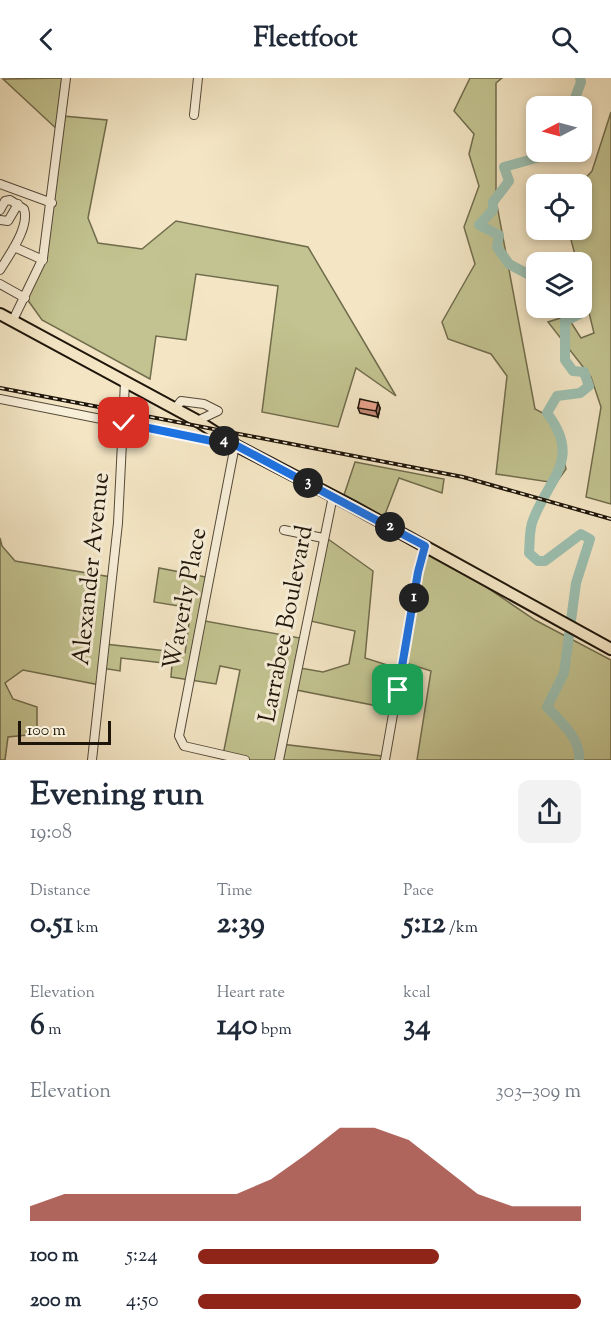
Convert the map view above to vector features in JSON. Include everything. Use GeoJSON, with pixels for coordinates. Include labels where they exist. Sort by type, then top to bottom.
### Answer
{"type":"FeatureCollection","features":[{"type":"Feature","properties":{"kind":"main road"},"geometry":{"type":"LineString","coordinates":[[0,314],[197,421],[231,443],[333,496],[611,649]]}},
{"type":"Feature","properties":{"kind":"street"},"geometry":{"type":"LineString","coordinates":[[13,320],[43,260],[66,78]]}},
{"type":"Feature","properties":{"kind":"street"},"geometry":{"type":"LineString","coordinates":[[194,115],[198,78]]}},
{"type":"Feature","properties":{"kind":"street"},"geometry":{"type":"LineString","coordinates":[[0,184],[52,203]]}},
{"type":"Feature","properties":{"kind":"street"},"geometry":{"type":"LineString","coordinates":[[0,210],[6,200],[18,204],[24,209],[26,215],[14,247],[0,270]]}},
{"type":"Feature","properties":{"kind":"street"},"geometry":{"type":"LineString","coordinates":[[0,220],[8,221],[18,204]]}},
{"type":"Feature","properties":{"kind":"street"},"geometry":{"type":"LineString","coordinates":[[14,247],[43,260]]}},
{"type":"Feature","properties":{"kind":"street"},"geometry":{"type":"LineString","coordinates":[[0,284],[25,298]]}},
{"type":"Feature","properties":{"kind":"street","name":"Alexander Avenue"},"geometry":{"type":"LineString","coordinates":[[92,760],[118,523],[125,382]]}},
{"type":"Feature","properties":{"kind":"street"},"geometry":{"type":"LineString","coordinates":[[0,399],[231,443]]}},
{"type":"Feature","properties":{"kind":"street"},"geometry":{"type":"LineString","coordinates":[[175,409],[181,401],[189,401],[218,411],[197,421]]}},
{"type":"Feature","properties":{"kind":"street","name":"Waverly Place"},"geometry":{"type":"LineString","coordinates":[[231,443],[232,469],[179,736],[184,746],[245,760]]}},
{"type":"Feature","properties":{"kind":"street","name":"Larrabee Boulevard"},"geometry":{"type":"LineString","coordinates":[[279,760],[333,496]]}},
{"type":"Feature","properties":{"kind":"street"},"geometry":{"type":"LineString","coordinates":[[284,530],[323,538]]}},
{"type":"Feature","properties":{"kind":"street"},"geometry":{"type":"LineString","coordinates":[[385,760],[418,572],[425,546]]}},
{"type":"Feature","properties":{"kind":"green space"},"geometry":{"type":"Polygon","coordinates":[[[66,78],[63,116],[107,120],[88,218],[98,243],[142,249],[176,221],[308,247],[396,396],[356,368],[338,427],[262,412],[278,286],[196,274],[186,340],[156,336],[150,379],[42,320],[27,299],[47,237],[60,132],[3,79],[66,78]]]}},
{"type":"Feature","properties":{"kind":"green space"},"geometry":{"type":"Polygon","coordinates":[[[470,78],[502,78],[496,83],[496,200],[535,409],[554,419],[566,469],[556,483],[496,474],[507,376],[491,354],[448,339],[442,322],[475,264],[464,227],[479,186],[469,154],[474,134],[454,111],[470,78]]]}},
{"type":"Feature","properties":{"kind":"green space"},"geometry":{"type":"Polygon","coordinates":[[[611,112],[611,504],[586,497],[601,407],[591,377],[548,322],[568,318],[581,338],[594,333],[590,318],[592,252],[574,252],[571,240],[592,240],[592,174],[589,174],[611,112]]]}},
{"type":"Feature","properties":{"kind":"green space"},"geometry":{"type":"Polygon","coordinates":[[[355,462],[444,479],[442,493],[399,478],[384,517],[344,495],[355,462]]]}},
{"type":"Feature","properties":{"kind":"green space"},"geometry":{"type":"Polygon","coordinates":[[[321,534],[373,571],[365,658],[400,669],[393,709],[291,689],[281,744],[382,756],[382,760],[248,760],[223,755],[240,670],[220,666],[216,684],[171,677],[172,664],[121,658],[120,671],[102,668],[100,685],[23,670],[5,683],[13,699],[37,707],[37,734],[8,737],[5,760],[0,760],[0,538],[2,546],[15,561],[111,577],[105,644],[185,653],[191,608],[154,602],[159,568],[206,577],[199,620],[300,638],[294,667],[323,672],[349,664],[355,631],[306,620],[321,534]]]}},
{"type":"Feature","properties":{"kind":"green space"},"geometry":{"type":"Polygon","coordinates":[[[431,555],[470,576],[535,620],[611,660],[611,760],[417,760],[431,671],[406,663],[420,573],[426,556],[431,555]]]}},
{"type":"Feature","properties":{"kind":"building"},"geometry":{"type":"Polygon","coordinates":[[[360,399],[378,403],[376,411],[358,408],[360,399]]]}},
{"type":"Feature","properties":{"kind":"waterway"},"geometry":{"type":"LineString","coordinates":[[576,96],[581,82],[580,78]]}},
{"type":"Feature","properties":{"kind":"waterway"},"geometry":{"type":"LineString","coordinates":[[526,161],[504,167],[509,181],[493,202],[493,210],[479,225],[499,235],[497,247],[509,264],[526,273]]}},
{"type":"Feature","properties":{"kind":"waterway"},"geometry":{"type":"LineString","coordinates":[[571,318],[565,321],[565,360],[573,371],[584,372],[589,386],[580,393],[557,396],[547,413],[557,429],[562,443],[562,455],[560,467],[532,524],[529,553],[538,561],[545,561],[581,534],[590,539],[576,583],[564,673],[547,707],[573,738],[577,745],[579,760]]}},
{"type":"Feature","properties":{"kind":"railway"},"geometry":{"type":"LineString","coordinates":[[0,388],[463,477],[611,519]]}},
{"type":"Feature","properties":{"kind":"route"},"geometry":{"type":"LineString","coordinates":[[124,423],[212,441],[228,441],[425,546],[418,572],[398,690]]}}]}
